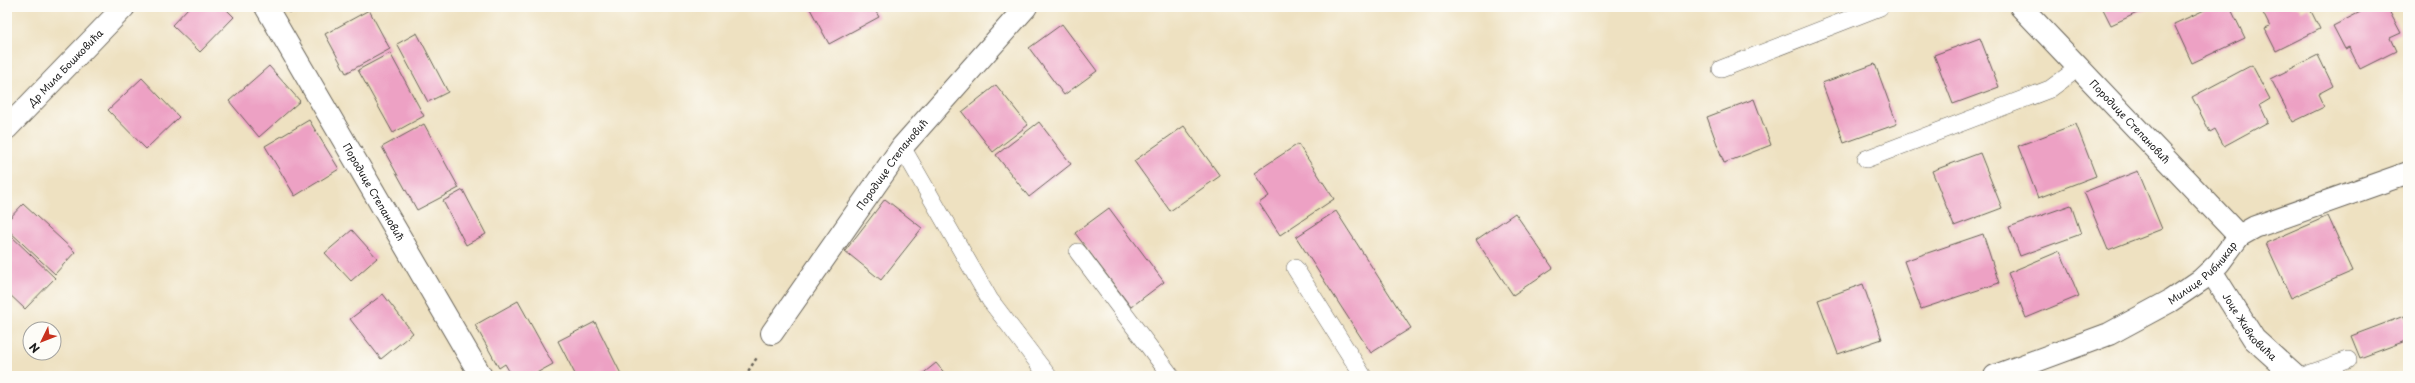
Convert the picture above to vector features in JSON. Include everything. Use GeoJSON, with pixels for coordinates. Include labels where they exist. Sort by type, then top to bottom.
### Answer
{"type":"FeatureCollection","features":[{"type":"Feature","properties":{"kind":"street","name":"Др Мила Бошковића"},"geometry":{"type":"LineString","coordinates":[[7,128],[124,7]]}},
{"type":"Feature","properties":{"kind":"street","name":"Породице Степановић"},"geometry":{"type":"LineString","coordinates":[[266,7],[481,376]]}},
{"type":"Feature","properties":{"kind":"street","name":"Породице Степановић"},"geometry":{"type":"LineString","coordinates":[[772,333],[902,147],[1026,7]]}},
{"type":"Feature","properties":{"kind":"street","name":"Породице Степановић"},"geometry":{"type":"LineString","coordinates":[[2021,7],[2077,69],[2239,236]]}},
{"type":"Feature","properties":{"kind":"street","name":"Милице Рибникар"},"geometry":{"type":"LineString","coordinates":[[1995,376],[2109,334],[2193,287],[2211,271],[2239,236],[2255,227],[2408,173]]}},
{"type":"Feature","properties":{"kind":"street","name":"Јоце Живковића"},"geometry":{"type":"LineString","coordinates":[[2211,271],[2254,339],[2295,376]]}},
{"type":"Feature","properties":{"kind":"lane"},"geometry":{"type":"LineString","coordinates":[[1721,69],[1880,7]]}},
{"type":"Feature","properties":{"kind":"lane"},"geometry":{"type":"LineString","coordinates":[[1866,158],[2050,89],[2077,69]]}},
{"type":"Feature","properties":{"kind":"lane"},"geometry":{"type":"LineString","coordinates":[[902,147],[990,300],[1048,376]]}},
{"type":"Feature","properties":{"kind":"lane"},"geometry":{"type":"LineString","coordinates":[[1078,252],[1171,376]]}},
{"type":"Feature","properties":{"kind":"lane"},"geometry":{"type":"LineString","coordinates":[[1295,268],[1364,376]]}},
{"type":"Feature","properties":{"kind":"lane"},"geometry":{"type":"LineString","coordinates":[[2302,376],[2348,360]]}},
{"type":"Feature","properties":{"kind":"building"},"geometry":{"type":"Polygon","coordinates":[[[189,7],[224,7],[234,17],[200,52],[172,25],[189,7]]]}},
{"type":"Feature","properties":{"kind":"building"},"geometry":{"type":"Polygon","coordinates":[[[287,7],[302,7],[290,13],[287,7]]]}},
{"type":"Feature","properties":{"kind":"building"},"geometry":{"type":"Polygon","coordinates":[[[809,7],[873,7],[879,17],[829,44],[809,7]]]}},
{"type":"Feature","properties":{"kind":"building"},"geometry":{"type":"Polygon","coordinates":[[[2102,7],[2150,7],[2111,25],[2102,7]]]}},
{"type":"Feature","properties":{"kind":"building"},"geometry":{"type":"Polygon","coordinates":[[[2211,7],[2230,7],[2245,38],[2192,63],[2174,24],[2211,7]]]}},
{"type":"Feature","properties":{"kind":"building"},"geometry":{"type":"Polygon","coordinates":[[[2260,7],[2299,7],[2301,11],[2309,7],[2320,29],[2276,51],[2265,29],[2270,27],[2260,7]]]}},
{"type":"Feature","properties":{"kind":"building"},"geometry":{"type":"Polygon","coordinates":[[[2370,7],[2387,7],[2401,33],[2390,38],[2396,51],[2360,69],[2349,47],[2345,49],[2333,26],[2370,7]]]}},
{"type":"Feature","properties":{"kind":"building"},"geometry":{"type":"Polygon","coordinates":[[[369,10],[390,49],[346,73],[325,34],[369,10]]]}},
{"type":"Feature","properties":{"kind":"building"},"geometry":{"type":"Polygon","coordinates":[[[1062,24],[1097,71],[1064,95],[1029,48],[1062,24]]]}},
{"type":"Feature","properties":{"kind":"building"},"geometry":{"type":"Polygon","coordinates":[[[417,33],[448,92],[428,102],[397,44],[417,33]]]}},
{"type":"Feature","properties":{"kind":"building"},"geometry":{"type":"Polygon","coordinates":[[[1980,38],[1999,87],[1953,104],[1934,55],[1980,38]]]}},
{"type":"Feature","properties":{"kind":"building"},"geometry":{"type":"Polygon","coordinates":[[[390,53],[424,116],[393,133],[358,70],[390,53]]]}},
{"type":"Feature","properties":{"kind":"building"},"geometry":{"type":"Polygon","coordinates":[[[2318,55],[2333,86],[2318,94],[2324,107],[2293,122],[2271,79],[2318,55]]]}},
{"type":"Feature","properties":{"kind":"building"},"geometry":{"type":"Polygon","coordinates":[[[1875,64],[1897,124],[1844,143],[1822,83],[1875,64]]]}},
{"type":"Feature","properties":{"kind":"building"},"geometry":{"type":"Polygon","coordinates":[[[2252,65],[2270,99],[2260,105],[2268,122],[2224,146],[2215,129],[2210,132],[2192,97],[2252,65]]]}},
{"type":"Feature","properties":{"kind":"building"},"geometry":{"type":"Polygon","coordinates":[[[269,66],[300,101],[259,137],[229,101],[269,66]]]}},
{"type":"Feature","properties":{"kind":"building"},"geometry":{"type":"Polygon","coordinates":[[[142,78],[179,117],[146,149],[108,110],[142,78]]]}},
{"type":"Feature","properties":{"kind":"building"},"geometry":{"type":"Polygon","coordinates":[[[996,85],[1028,125],[993,152],[962,112],[996,85]]]}},
{"type":"Feature","properties":{"kind":"building"},"geometry":{"type":"Polygon","coordinates":[[[1754,99],[1771,145],[1724,163],[1707,117],[1754,99]]]}},
{"type":"Feature","properties":{"kind":"building"},"geometry":{"type":"Polygon","coordinates":[[[309,120],[339,169],[295,196],[265,146],[309,120]]]}},
{"type":"Feature","properties":{"kind":"building"},"geometry":{"type":"Polygon","coordinates":[[[1039,122],[1071,164],[1029,197],[996,155],[1039,122]]]}},
{"type":"Feature","properties":{"kind":"building"},"geometry":{"type":"Polygon","coordinates":[[[424,124],[459,188],[417,210],[382,147],[424,124]]]}},
{"type":"Feature","properties":{"kind":"building"},"geometry":{"type":"Polygon","coordinates":[[[2076,124],[2096,176],[2038,198],[2018,146],[2076,124]]]}},
{"type":"Feature","properties":{"kind":"building"},"geometry":{"type":"Polygon","coordinates":[[[1184,126],[1220,176],[1170,211],[1134,161],[1184,126]]]}},
{"type":"Feature","properties":{"kind":"building"},"geometry":{"type":"Polygon","coordinates":[[[1298,144],[1334,199],[1280,235],[1259,203],[1269,196],[1254,173],[1298,144]]]}},
{"type":"Feature","properties":{"kind":"building"},"geometry":{"type":"Polygon","coordinates":[[[1980,153],[2002,208],[1954,226],[1932,171],[1980,153]]]}},
{"type":"Feature","properties":{"kind":"building"},"geometry":{"type":"Polygon","coordinates":[[[2138,171],[2162,229],[2108,250],[2084,192],[2138,171]]]}},
{"type":"Feature","properties":{"kind":"building"},"geometry":{"type":"Polygon","coordinates":[[[463,190],[486,234],[466,245],[443,201],[463,190]]]}},
{"type":"Feature","properties":{"kind":"building"},"geometry":{"type":"Polygon","coordinates":[[[885,199],[922,228],[881,280],[845,251],[885,199]]]}},
{"type":"Feature","properties":{"kind":"building"},"geometry":{"type":"Polygon","coordinates":[[[23,204],[75,252],[55,274],[7,229],[7,221],[23,204]]]}},
{"type":"Feature","properties":{"kind":"building"},"geometry":{"type":"Polygon","coordinates":[[[2071,205],[2081,234],[2020,256],[2009,227],[2071,205]]]}},
{"type":"Feature","properties":{"kind":"building"},"geometry":{"type":"Polygon","coordinates":[[[1109,208],[1164,282],[1131,307],[1075,233],[1109,208]]]}},
{"type":"Feature","properties":{"kind":"building"},"geometry":{"type":"Polygon","coordinates":[[[1336,211],[1411,328],[1371,353],[1296,237],[1336,211]]]}},
{"type":"Feature","properties":{"kind":"building"},"geometry":{"type":"Polygon","coordinates":[[[1515,213],[1553,268],[1513,295],[1476,240],[1515,213]]]}},
{"type":"Feature","properties":{"kind":"building"},"geometry":{"type":"Polygon","coordinates":[[[2328,216],[2353,271],[2291,298],[2266,243],[2328,216]]]}},
{"type":"Feature","properties":{"kind":"building"},"geometry":{"type":"Polygon","coordinates":[[[352,230],[377,258],[351,281],[325,253],[352,230]]]}},
{"type":"Feature","properties":{"kind":"building"},"geometry":{"type":"Polygon","coordinates":[[[7,232],[55,278],[25,309],[7,292],[7,232]]]}},
{"type":"Feature","properties":{"kind":"building"},"geometry":{"type":"Polygon","coordinates":[[[1983,234],[1999,283],[1921,309],[1904,261],[1983,234]]]}},
{"type":"Feature","properties":{"kind":"building"},"geometry":{"type":"Polygon","coordinates":[[[2060,251],[2079,296],[2026,318],[2008,273],[2060,251]]]}},
{"type":"Feature","properties":{"kind":"building"},"geometry":{"type":"Polygon","coordinates":[[[1863,284],[1882,339],[1838,354],[1818,300],[1863,284]]]}},
{"type":"Feature","properties":{"kind":"building"},"geometry":{"type":"Polygon","coordinates":[[[383,294],[413,333],[381,359],[350,319],[383,294]]]}},
{"type":"Feature","properties":{"kind":"building"},"geometry":{"type":"Polygon","coordinates":[[[518,301],[553,364],[531,376],[512,376],[505,364],[499,368],[475,325],[518,301]]]}},
{"type":"Feature","properties":{"kind":"building"},"geometry":{"type":"Polygon","coordinates":[[[2404,316],[2408,327],[2408,340],[2360,358],[2351,336],[2404,316]]]}},
{"type":"Feature","properties":{"kind":"building"},"geometry":{"type":"Polygon","coordinates":[[[595,322],[622,376],[576,376],[558,341],[595,322]]]}},
{"type":"Feature","properties":{"kind":"building"},"geometry":{"type":"Polygon","coordinates":[[[936,363],[947,376],[920,376],[936,363]]]}}]}
